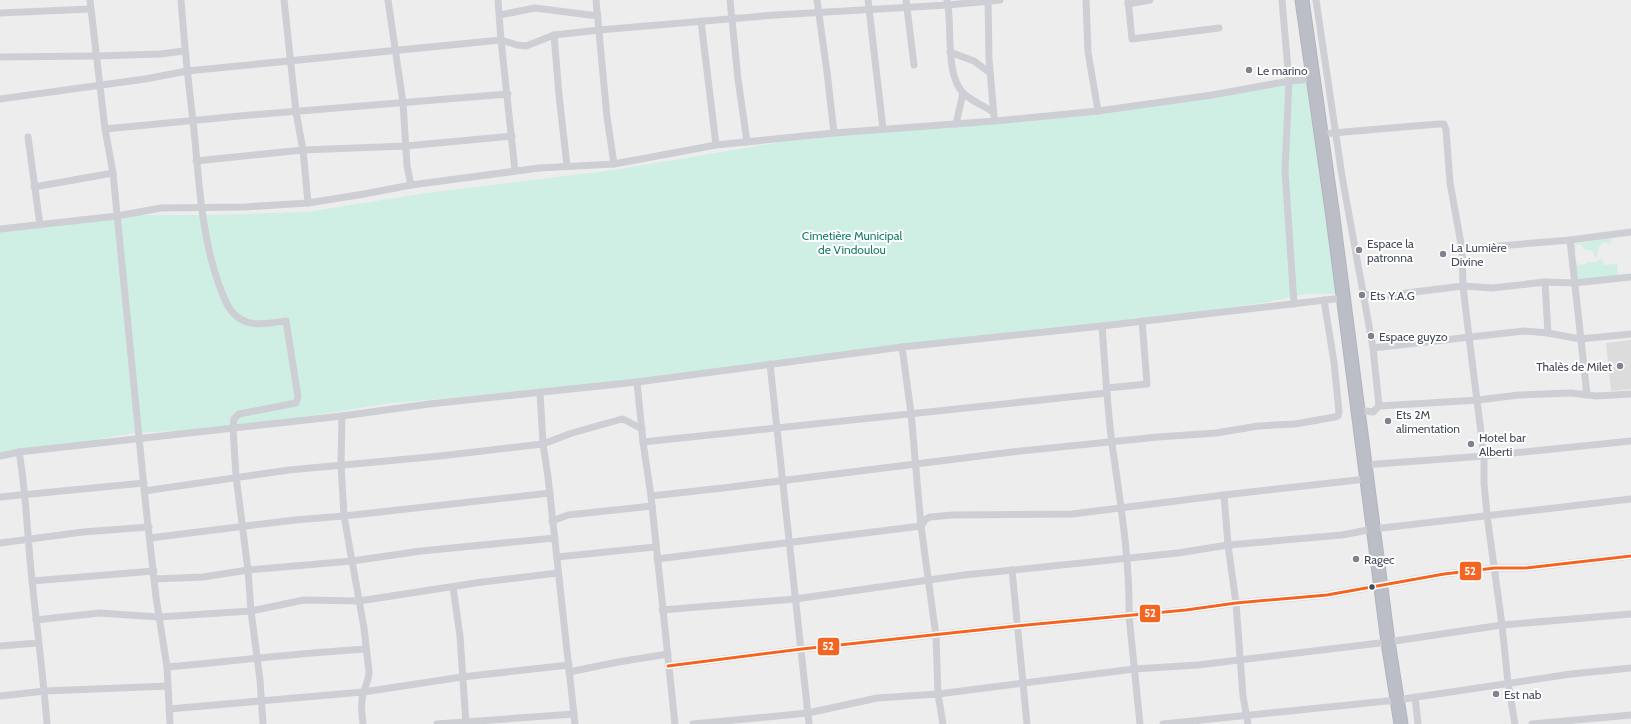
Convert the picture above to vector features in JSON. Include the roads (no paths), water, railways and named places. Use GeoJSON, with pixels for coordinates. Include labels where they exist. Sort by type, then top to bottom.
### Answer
{"type":"FeatureCollection","features":[{"type":"Feature","properties":{"kind":"highway"},"geometry":{"type":"LineString","coordinates":[[1302,0],[1388,642],[1401,724]]}},
{"type":"Feature","properties":{"kind":"street"},"geometry":{"type":"LineString","coordinates":[[90,0],[105,129],[113,173],[154,579],[167,667],[170,724]]}},
{"type":"Feature","properties":{"kind":"street"},"geometry":{"type":"LineString","coordinates":[[181,0],[184,51],[193,122],[200,208],[213,267],[224,299],[234,314],[243,321],[255,325],[286,321],[298,397],[296,403],[239,414],[234,419],[233,428],[236,476],[248,570],[251,611],[258,659],[263,724]]}},
{"type":"Feature","properties":{"kind":"street"},"geometry":{"type":"LineString","coordinates":[[284,0],[296,112],[303,150],[308,203]]}},
{"type":"Feature","properties":{"kind":"street"},"geometry":{"type":"LineString","coordinates":[[388,0],[403,103],[411,185]]}},
{"type":"Feature","properties":{"kind":"street"},"geometry":{"type":"LineString","coordinates":[[498,0],[515,171]]}},
{"type":"Feature","properties":{"kind":"street"},"geometry":{"type":"LineString","coordinates":[[545,0],[545,9]]}},
{"type":"Feature","properties":{"kind":"street"},"geometry":{"type":"LineString","coordinates":[[596,0],[607,117],[614,164]]}},
{"type":"Feature","properties":{"kind":"street"},"geometry":{"type":"LineString","coordinates":[[730,0],[731,20],[747,142]]}},
{"type":"Feature","properties":{"kind":"street"},"geometry":{"type":"LineString","coordinates":[[817,0],[834,132]]}},
{"type":"Feature","properties":{"kind":"street"},"geometry":{"type":"LineString","coordinates":[[868,0],[883,129]]}},
{"type":"Feature","properties":{"kind":"street"},"geometry":{"type":"LineString","coordinates":[[0,99],[187,72],[291,60],[501,40],[526,46],[554,35],[599,30],[870,9],[907,4],[1000,0]]}},
{"type":"Feature","properties":{"kind":"street"},"geometry":{"type":"LineString","coordinates":[[1086,0],[1088,52],[1098,111]]}},
{"type":"Feature","properties":{"kind":"street"},"geometry":{"type":"LineString","coordinates":[[1150,0],[1128,2],[1132,40],[1219,28]]}},
{"type":"Feature","properties":{"kind":"street"},"geometry":{"type":"LineString","coordinates":[[1282,0],[1289,81],[1286,171],[1294,304]]}},
{"type":"Feature","properties":{"kind":"street"},"geometry":{"type":"LineString","coordinates":[[1316,0],[1342,176],[1373,348],[1379,406]]}},
{"type":"Feature","properties":{"kind":"street"},"geometry":{"type":"LineString","coordinates":[[988,1],[990,73],[995,121]]}},
{"type":"Feature","properties":{"kind":"street"},"geometry":{"type":"LineString","coordinates":[[947,2],[950,52],[956,82],[963,93],[993,112]]}},
{"type":"Feature","properties":{"kind":"street"},"geometry":{"type":"LineString","coordinates":[[907,4],[914,65]]}},
{"type":"Feature","properties":{"kind":"street"},"geometry":{"type":"LineString","coordinates":[[500,15],[535,8],[598,16]]}},
{"type":"Feature","properties":{"kind":"street"},"geometry":{"type":"LineString","coordinates":[[0,13],[90,9]]}},
{"type":"Feature","properties":{"kind":"street"},"geometry":{"type":"LineString","coordinates":[[701,21],[716,145]]}},
{"type":"Feature","properties":{"kind":"street"},"geometry":{"type":"LineString","coordinates":[[554,35],[567,166]]}},
{"type":"Feature","properties":{"kind":"street"},"geometry":{"type":"LineString","coordinates":[[0,57],[160,54],[184,51]]}},
{"type":"Feature","properties":{"kind":"street"},"geometry":{"type":"LineString","coordinates":[[950,52],[974,61],[990,73]]}},
{"type":"Feature","properties":{"kind":"street"},"geometry":{"type":"LineString","coordinates":[[0,229],[117,216],[161,208],[200,208],[308,203],[411,185],[515,171],[567,166],[614,164],[716,145],[834,132],[995,121],[1098,111],[1212,95],[1289,81],[1313,79]]}},
{"type":"Feature","properties":{"kind":"street"},"geometry":{"type":"LineString","coordinates":[[956,124],[963,93]]}},
{"type":"Feature","properties":{"kind":"street"},"geometry":{"type":"LineString","coordinates":[[105,129],[193,122],[250,115],[508,94]]}},
{"type":"Feature","properties":{"kind":"street"},"geometry":{"type":"LineString","coordinates":[[1321,134],[1444,124],[1446,130],[1450,183],[1462,249],[1469,337],[1484,456],[1484,483],[1487,515],[1495,568],[1508,683],[1515,724]]}},
{"type":"Feature","properties":{"kind":"street"},"geometry":{"type":"LineString","coordinates":[[196,161],[303,150],[406,146],[512,136]]}},
{"type":"Feature","properties":{"kind":"street"},"geometry":{"type":"LineString","coordinates":[[28,137],[40,225]]}},
{"type":"Feature","properties":{"kind":"street"},"geometry":{"type":"LineString","coordinates":[[34,187],[113,173]]}},
{"type":"Feature","properties":{"kind":"street"},"geometry":{"type":"LineString","coordinates":[[1462,249],[1570,240],[1631,232]]}},
{"type":"Feature","properties":{"kind":"street"},"geometry":{"type":"LineString","coordinates":[[1570,240],[1587,395]]}},
{"type":"Feature","properties":{"kind":"street"},"geometry":{"type":"LineString","coordinates":[[1363,294],[1382,296],[1464,286],[1492,288],[1546,282],[1574,283],[1631,277]]}},
{"type":"Feature","properties":{"kind":"street"},"geometry":{"type":"LineString","coordinates":[[1546,282],[1548,333]]}},
{"type":"Feature","properties":{"kind":"street"},"geometry":{"type":"LineString","coordinates":[[0,456],[19,452],[342,416],[429,404],[637,382],[902,347],[1142,322],[1343,298]]}},
{"type":"Feature","properties":{"kind":"street"},"geometry":{"type":"LineString","coordinates":[[651,496],[784,481],[1012,452],[1216,433],[1258,426],[1295,424],[1335,417],[1338,416],[1339,412],[1334,362],[1324,300]]}},
{"type":"Feature","properties":{"kind":"street"},"geometry":{"type":"LineString","coordinates":[[643,442],[777,429],[1147,384],[1142,322]]}},
{"type":"Feature","properties":{"kind":"street"},"geometry":{"type":"LineString","coordinates":[[1102,326],[1112,442],[1122,508],[1129,616],[1140,724]]}},
{"type":"Feature","properties":{"kind":"street"},"geometry":{"type":"LineString","coordinates":[[1373,348],[1524,331],[1548,333],[1580,339],[1631,334]]}},
{"type":"Feature","properties":{"kind":"street"},"geometry":{"type":"LineString","coordinates":[[902,347],[921,526],[936,636],[938,694],[943,724]]}},
{"type":"Feature","properties":{"kind":"street"},"geometry":{"type":"LineString","coordinates":[[770,364],[784,481],[788,542],[802,649],[809,724]]}},
{"type":"Feature","properties":{"kind":"street"},"geometry":{"type":"LineString","coordinates":[[637,382],[643,442],[651,496],[655,547],[675,724]]}},
{"type":"Feature","properties":{"kind":"street"},"geometry":{"type":"LineString","coordinates":[[540,392],[543,444],[550,493],[558,573],[563,601],[575,724]]}},
{"type":"Feature","properties":{"kind":"street"},"geometry":{"type":"LineString","coordinates":[[1358,410],[1373,412],[1379,406],[1478,400],[1519,395],[1571,393],[1611,396],[1631,394]]}},
{"type":"Feature","properties":{"kind":"street"},"geometry":{"type":"LineString","coordinates":[[342,416],[341,464],[344,516],[359,601],[369,678],[363,692],[361,708],[363,724]]}},
{"type":"Feature","properties":{"kind":"street"},"geometry":{"type":"LineString","coordinates":[[0,497],[24,494],[144,487],[341,464],[440,456],[543,444],[572,433],[622,419],[642,428]]}},
{"type":"Feature","properties":{"kind":"street"},"geometry":{"type":"LineString","coordinates":[[1364,465],[1484,456],[1631,441]]}},
{"type":"Feature","properties":{"kind":"street"},"geometry":{"type":"LineString","coordinates":[[19,452],[23,476],[38,643],[46,691],[47,724]]}},
{"type":"Feature","properties":{"kind":"street"},"geometry":{"type":"LineString","coordinates":[[657,559],[921,526],[926,519],[930,517],[953,514],[1072,514],[1366,479]]}},
{"type":"Feature","properties":{"kind":"street"},"geometry":{"type":"LineString","coordinates":[[150,538],[295,520],[550,493]]}},
{"type":"Feature","properties":{"kind":"street"},"geometry":{"type":"LineString","coordinates":[[1224,495],[1228,545],[1236,603],[1243,696],[1248,724]]}},
{"type":"Feature","properties":{"kind":"street"},"geometry":{"type":"LineString","coordinates":[[662,610],[795,599],[1012,570],[1178,553],[1228,545],[1342,535],[1374,529],[1631,499]]}},
{"type":"Feature","properties":{"kind":"street"},"geometry":{"type":"LineString","coordinates":[[552,521],[568,515],[652,506]]}},
{"type":"Feature","properties":{"kind":"street"},"geometry":{"type":"LineString","coordinates":[[0,543],[83,532],[149,527]]}},
{"type":"Feature","properties":{"kind":"street"},"geometry":{"type":"LineString","coordinates":[[154,579],[203,577],[248,570],[352,561],[420,551],[555,538]]}},
{"type":"Feature","properties":{"kind":"street"},"geometry":{"type":"LineString","coordinates":[[557,558],[655,547]]}},
{"type":"Feature","properties":{"kind":"street"},"geometry":{"type":"LineString","coordinates":[[668,666],[802,649],[936,636],[1016,626],[1129,616],[1327,594],[1381,586],[1444,574],[1495,568],[1526,568],[1631,556]]}},
{"type":"Feature","properties":{"kind":"street"},"geometry":{"type":"LineString","coordinates":[[32,581],[154,570]]}},
{"type":"Feature","properties":{"kind":"street"},"geometry":{"type":"LineString","coordinates":[[1012,570],[1016,626],[1024,684],[1027,724]]}},
{"type":"Feature","properties":{"kind":"street"},"geometry":{"type":"LineString","coordinates":[[36,620],[99,613],[159,617],[251,611],[304,600],[359,601],[408,592],[558,573]]}},
{"type":"Feature","properties":{"kind":"street"},"geometry":{"type":"LineString","coordinates":[[453,587],[460,636],[466,723]]}},
{"type":"Feature","properties":{"kind":"street"},"geometry":{"type":"LineString","coordinates":[[693,724],[808,713],[877,698],[938,694],[1134,669],[1198,666],[1388,642],[1502,625],[1631,614]]}},
{"type":"Feature","properties":{"kind":"street"},"geometry":{"type":"LineString","coordinates":[[0,646],[38,643]]}},
{"type":"Feature","properties":{"kind":"street"},"geometry":{"type":"LineString","coordinates":[[167,667],[258,659],[313,652],[366,649]]}},
{"type":"Feature","properties":{"kind":"street"},"geometry":{"type":"LineString","coordinates":[[169,709],[363,692],[462,677],[569,669],[668,654]]}},
{"type":"Feature","properties":{"kind":"street"},"geometry":{"type":"LineString","coordinates":[[1163,724],[1397,700],[1571,674],[1631,668]]}},
{"type":"Feature","properties":{"kind":"street"},"geometry":{"type":"LineString","coordinates":[[0,696],[46,691],[168,686]]}},
{"type":"Feature","properties":{"kind":"street"},"geometry":{"type":"LineString","coordinates":[[1415,697],[1418,724]]}},
{"type":"Feature","properties":{"kind":"street"},"geometry":{"type":"LineString","coordinates":[[437,724],[574,714]]}},
{"type":"Feature","properties":{"kind":"street"},"geometry":{"type":"LineString","coordinates":[[1532,724],[1631,715]]}},
{"type":"Feature","properties":{"kind":"place","name":"Le marino"},"geometry":{"type":"Point","coordinates":[1249,70]}},
{"type":"Feature","properties":{"kind":"place","name":"Espace la patronna"},"geometry":{"type":"Point","coordinates":[1359,250]}},
{"type":"Feature","properties":{"kind":"place","name":"La Lumière Divine"},"geometry":{"type":"Point","coordinates":[1443,254]}},
{"type":"Feature","properties":{"kind":"place","name":"Ets Y.A.G"},"geometry":{"type":"Point","coordinates":[1362,295]}},
{"type":"Feature","properties":{"kind":"place","name":"Espace guyzo"},"geometry":{"type":"Point","coordinates":[1371,336]}},
{"type":"Feature","properties":{"kind":"place","name":"Thalès de Milet"},"geometry":{"type":"Point","coordinates":[1620,366]}},
{"type":"Feature","properties":{"kind":"place","name":"Ets 2M alimentation"},"geometry":{"type":"Point","coordinates":[1388,421]}},
{"type":"Feature","properties":{"kind":"place","name":"Hotel bar Alberti"},"geometry":{"type":"Point","coordinates":[1471,444]}},
{"type":"Feature","properties":{"kind":"place","name":"Ragec"},"geometry":{"type":"Point","coordinates":[1356,559]}},
{"type":"Feature","properties":{"kind":"place","name":"Est nab"},"geometry":{"type":"Point","coordinates":[1496,694]}},
{"type":"Feature","properties":{"kind":"park label","name":"Cimetière Municipal de Vindoulou"},"geometry":{"type":"Point","coordinates":[852,242]}}]}
